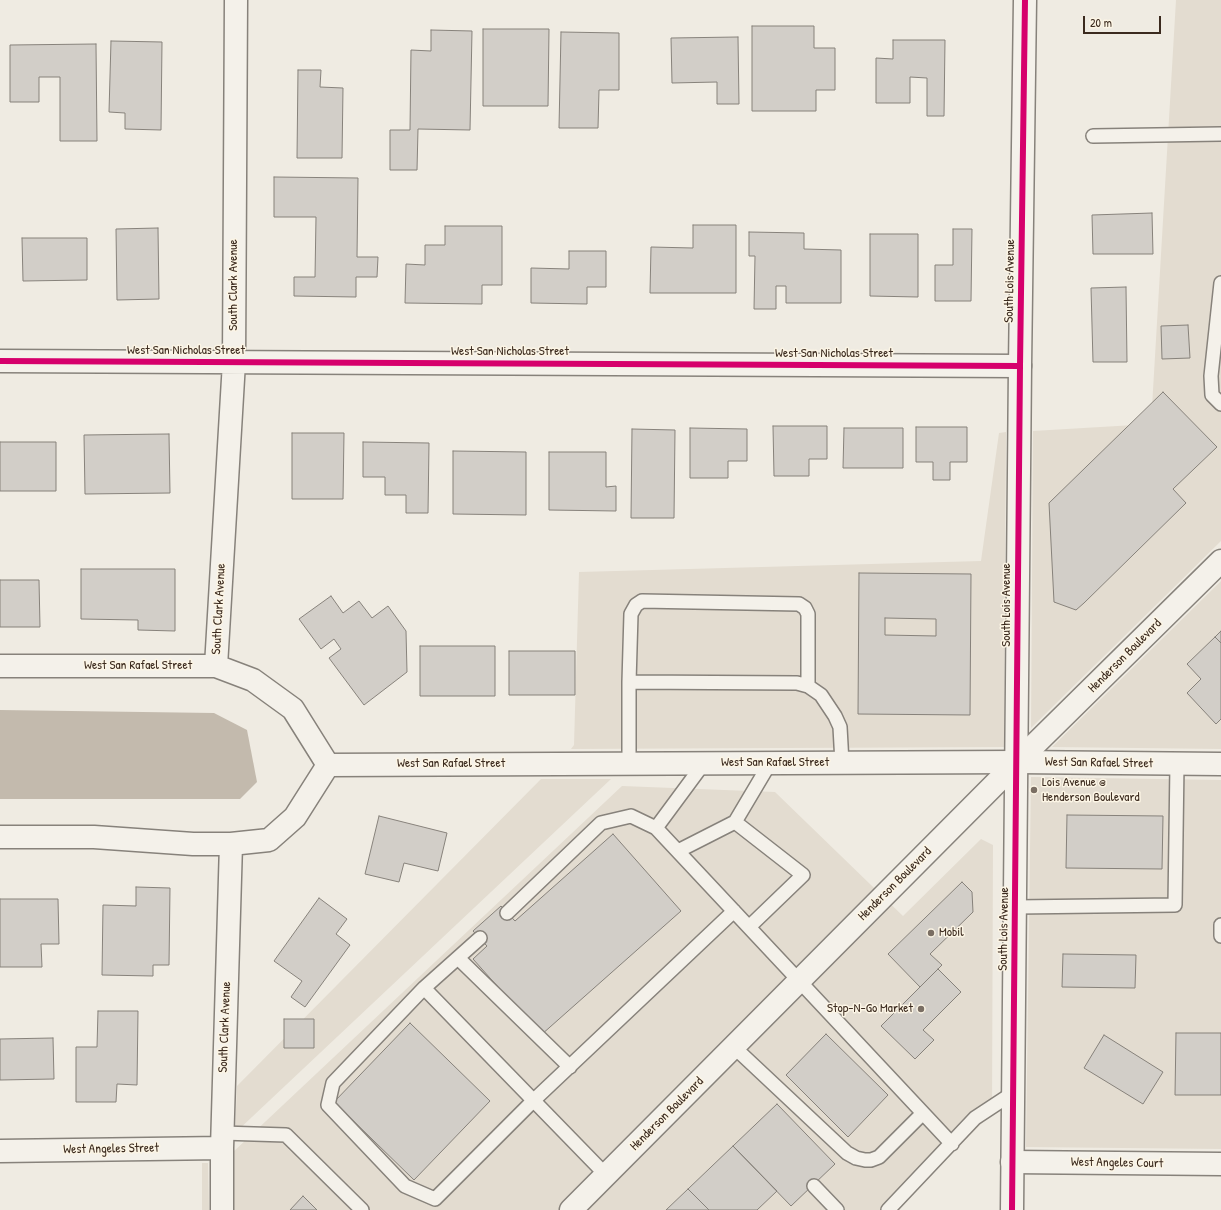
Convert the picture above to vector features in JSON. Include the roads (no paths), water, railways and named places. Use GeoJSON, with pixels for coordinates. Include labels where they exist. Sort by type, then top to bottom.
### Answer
{"type":"FeatureCollection","features":[{"type":"Feature","properties":{"kind":"street","name":"South Clark Avenue"},"geometry":{"type":"LineString","coordinates":[[216,666],[234,362],[236,0]]}},
{"type":"Feature","properties":{"kind":"street","name":"South Lois Avenue"},"geometry":{"type":"LineString","coordinates":[[1012,1210],[1020,366],[1026,0]]}},
{"type":"Feature","properties":{"kind":"street","name":"West San Nicholas Street"},"geometry":{"type":"LineString","coordinates":[[0,361],[1020,366]]}},
{"type":"Feature","properties":{"kind":"street","name":"Henderson Boulevard"},"geometry":{"type":"LineString","coordinates":[[571,1210],[1017,762],[1221,561]]}},
{"type":"Feature","properties":{"kind":"street","name":"West San Rafael Street"},"geometry":{"type":"LineString","coordinates":[[0,666],[216,666],[253,680],[293,709],[328,765],[1017,762],[1221,764]]}},
{"type":"Feature","properties":{"kind":"street"},"geometry":{"type":"LineString","coordinates":[[0,837],[94,837],[193,844],[231,844],[269,840],[295,817],[328,765]]}},
{"type":"Feature","properties":{"kind":"street","name":"South Clark Avenue"},"geometry":{"type":"LineString","coordinates":[[222,1210],[222,1141],[231,844]]}},
{"type":"Feature","properties":{"kind":"street","name":"West Angeles Street"},"geometry":{"type":"LineString","coordinates":[[0,1151],[222,1141]]}},
{"type":"Feature","properties":{"kind":"street","name":"West Angeles Court"},"geometry":{"type":"LineString","coordinates":[[1012,1162],[1221,1164]]}},
{"type":"Feature","properties":{"kind":"lane"},"geometry":{"type":"LineString","coordinates":[[1093,136],[1221,134]]}},
{"type":"Feature","properties":{"kind":"lane"},"geometry":{"type":"LineString","coordinates":[[1221,283],[1211,376],[1212,395],[1221,404]]}},
{"type":"Feature","properties":{"kind":"lane"},"geometry":{"type":"LineString","coordinates":[[629,764],[631,614],[636,605],[642,601],[799,604],[805,608],[808,614],[808,686]]}},
{"type":"Feature","properties":{"kind":"lane"},"geometry":{"type":"LineString","coordinates":[[629,682],[797,683],[808,686],[821,696],[835,716],[840,727],[842,763]]}},
{"type":"Feature","properties":{"kind":"lane"},"geometry":{"type":"LineString","coordinates":[[656,828],[704,763]]}},
{"type":"Feature","properties":{"kind":"lane"},"geometry":{"type":"LineString","coordinates":[[678,851],[736,822],[770,763]]}},
{"type":"Feature","properties":{"kind":"lane"},"geometry":{"type":"LineString","coordinates":[[1016,907],[1175,904],[1177,764]]}},
{"type":"Feature","properties":{"kind":"lane"},"geometry":{"type":"LineString","coordinates":[[507,913],[601,823],[631,816],[656,828],[952,1144]]}},
{"type":"Feature","properties":{"kind":"lane"},"geometry":{"type":"LineString","coordinates":[[736,822],[803,875],[748,927]]}},
{"type":"Feature","properties":{"kind":"lane"},"geometry":{"type":"LineString","coordinates":[[480,938],[424,988],[332,1083],[328,1105],[405,1186],[435,1200],[534,1100],[734,911]]}},
{"type":"Feature","properties":{"kind":"lane"},"geometry":{"type":"LineString","coordinates":[[1221,925],[1221,936]]}},
{"type":"Feature","properties":{"kind":"lane"},"geometry":{"type":"LineString","coordinates":[[458,958],[570,1067]]}},
{"type":"Feature","properties":{"kind":"lane"},"geometry":{"type":"LineString","coordinates":[[424,988],[606,1175]]}},
{"type":"Feature","properties":{"kind":"lane"},"geometry":{"type":"LineString","coordinates":[[734,1047],[847,1154],[856,1158],[871,1160],[879,1157],[923,1113]]}},
{"type":"Feature","properties":{"kind":"lane"},"geometry":{"type":"LineString","coordinates":[[888,1210],[975,1118],[1013,1093]]}},
{"type":"Feature","properties":{"kind":"lane"},"geometry":{"type":"LineString","coordinates":[[222,1141],[286,1135],[362,1210]]}},
{"type":"Feature","properties":{"kind":"lane"},"geometry":{"type":"LineString","coordinates":[[814,1186],[837,1210]]}},
{"type":"Feature","properties":{"kind":"place","name":"Lois Avenue @ Henderson Boulevard"},"geometry":{"type":"Point","coordinates":[1034,790]}},
{"type":"Feature","properties":{"kind":"place","name":"Mobil"},"geometry":{"type":"Point","coordinates":[931,933]}},
{"type":"Feature","properties":{"kind":"place","name":"Stop-N-Go Market"},"geometry":{"type":"Point","coordinates":[921,1009]}}]}
